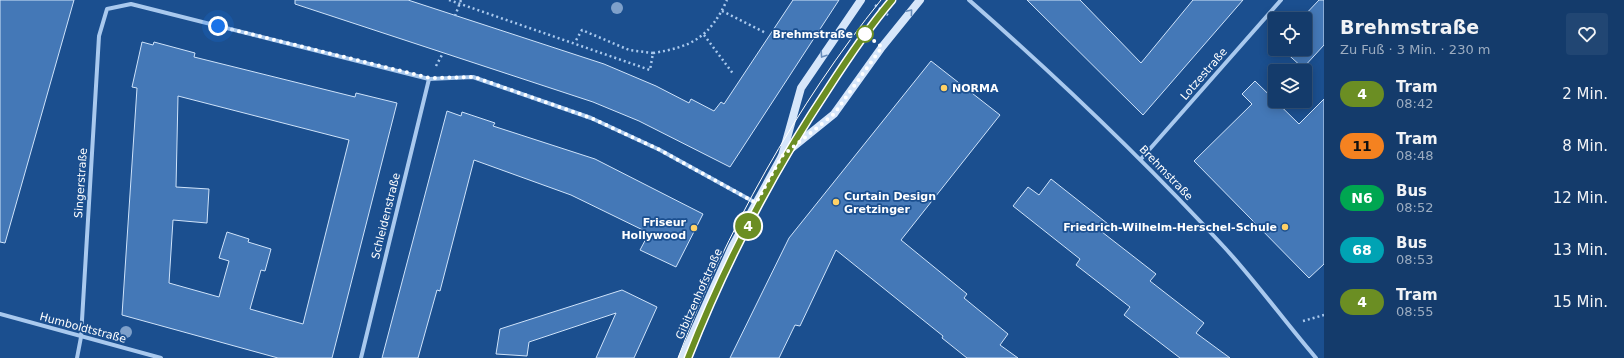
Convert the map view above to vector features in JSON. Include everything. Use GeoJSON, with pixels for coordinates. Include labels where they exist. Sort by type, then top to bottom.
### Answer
{"type":"FeatureCollection","features":[{"type":"Feature","properties":{"kind":"main road","name":"Gibitzenhofstraße"},"geometry":{"type":"LineString","coordinates":[[682,358],[732,247],[782,156],[801,88],[861,0]]}},
{"type":"Feature","properties":{"kind":"main road","name":"Gibitzenhofstraße"},"geometry":{"type":"LineString","coordinates":[[782,156],[834,114],[900,24],[920,0]]}},
{"type":"Feature","properties":{"kind":"street","name":"Brehmstraße"},"geometry":{"type":"LineString","coordinates":[[969,0],[1094,113],[1141,159],[1226,250],[1316,358]]}},
{"type":"Feature","properties":{"kind":"street","name":"Lotzestraße"},"geometry":{"type":"LineString","coordinates":[[1141,159],[1281,0]]}},
{"type":"Feature","properties":{"kind":"street","name":"Singerstraße"},"geometry":{"type":"LineString","coordinates":[[77,358],[81,337],[100,36],[107,9],[131,4],[430,78]]}},
{"type":"Feature","properties":{"kind":"street"},"geometry":{"type":"LineString","coordinates":[[430,78],[474,77],[591,118],[660,150],[756,203]]}},
{"type":"Feature","properties":{"kind":"street","name":"Schleidenstraße"},"geometry":{"type":"LineString","coordinates":[[360,358],[430,78]]}},
{"type":"Feature","properties":{"kind":"street","name":"Humboldtstraße"},"geometry":{"type":"LineString","coordinates":[[0,314],[161,358]]}},
{"type":"Feature","properties":{"kind":"path"},"geometry":{"type":"LineString","coordinates":[[449,0],[460,2],[575,42],[650,70],[653,53]]}},
{"type":"Feature","properties":{"kind":"path"},"geometry":{"type":"LineString","coordinates":[[575,42],[582,30],[629,50],[653,53],[679,48],[700,39],[712,26],[727,0]]}},
{"type":"Feature","properties":{"kind":"path"},"geometry":{"type":"LineString","coordinates":[[455,16],[460,2]]}},
{"type":"Feature","properties":{"kind":"path"},"geometry":{"type":"LineString","coordinates":[[872,3],[900,24]]}},
{"type":"Feature","properties":{"kind":"path"},"geometry":{"type":"LineString","coordinates":[[722,11],[766,33]]}},
{"type":"Feature","properties":{"kind":"path"},"geometry":{"type":"LineString","coordinates":[[704,35],[734,75]]}},
{"type":"Feature","properties":{"kind":"path"},"geometry":{"type":"LineString","coordinates":[[1289,326],[1324,315]]}},
{"type":"Feature","properties":{"kind":"building"},"geometry":{"type":"Polygon","coordinates":[[[0,0],[74,0],[5,243],[0,242],[0,0]]]}},
{"type":"Feature","properties":{"kind":"building"},"geometry":{"type":"Polygon","coordinates":[[[295,0],[408,0],[604,64],[656,86],[689,103],[691,99],[714,111],[721,102],[724,104],[793,0],[839,0],[730,167],[639,121],[593,102],[295,4],[295,0]]]}},
{"type":"Feature","properties":{"kind":"building"},"geometry":{"type":"Polygon","coordinates":[[[1027,0],[1080,0],[1141,63],[1193,0],[1243,0],[1143,115],[1027,0]]]}},
{"type":"Feature","properties":{"kind":"building"},"geometry":{"type":"Polygon","coordinates":[[[1319,0],[1324,0],[1324,45],[1307,64],[1299,64],[1290,56],[1312,56],[1312,12],[1308,12],[1319,0]]]}},
{"type":"Feature","properties":{"kind":"building"},"geometry":{"type":"Polygon","coordinates":[[[142,42],[153,45],[154,42],[195,53],[194,57],[355,97],[356,93],[397,103],[332,358],[278,358],[122,315],[137,88],[132,87],[142,42]],[[178,96],[176,187],[209,189],[207,223],[173,220],[169,283],[219,297],[229,261],[219,258],[227,232],[249,239],[248,242],[271,249],[265,271],[261,270],[250,309],[303,324],[349,140],[178,96]]]}},
{"type":"Feature","properties":{"kind":"building"},"geometry":{"type":"Polygon","coordinates":[[[931,61],[1000,115],[901,240],[967,294],[964,298],[1008,334],[1000,345],[1018,358],[967,358],[942,338],[943,336],[836,250],[800,326],[795,325],[779,358],[730,358],[789,238],[931,61]]]}},
{"type":"Feature","properties":{"kind":"building","name":"Friedrich-Wilhelm-Herschel-Schule"},"geometry":{"type":"Polygon","coordinates":[[[1255,81],[1268,94],[1268,108],[1283,108],[1299,124],[1324,99],[1324,264],[1309,278],[1194,161],[1252,104],[1242,94],[1255,81]]]}},
{"type":"Feature","properties":{"kind":"building"},"geometry":{"type":"Polygon","coordinates":[[[447,111],[461,116],[462,112],[495,123],[493,126],[595,159],[703,214],[676,267],[640,250],[649,233],[571,195],[474,160],[440,291],[437,290],[418,358],[382,358],[447,111]]]}},
{"type":"Feature","properties":{"kind":"building"},"geometry":{"type":"Polygon","coordinates":[[[1051,179],[1108,224],[1102,232],[1156,274],[1150,281],[1204,323],[1196,333],[1230,358],[1180,358],[1124,315],[1130,307],[1076,265],[1080,259],[1013,206],[1028,187],[1039,195],[1051,179]]]}},
{"type":"Feature","properties":{"kind":"building"},"geometry":{"type":"Polygon","coordinates":[[[622,290],[657,307],[634,358],[596,358],[616,313],[529,342],[527,356],[496,354],[500,329],[622,290]]]}},
{"type":"Feature","properties":{"kind":"tram line"},"geometry":{"type":"LineString","coordinates":[[678,358],[718,264],[766,171],[820,82],[881,0]]}},
{"type":"Feature","properties":{"kind":"tram line"},"geometry":{"type":"LineString","coordinates":[[688,358],[733,255],[786,155],[826,91],[874,22],[892,0]]}},
{"type":"Feature","properties":{"kind":"tram line","name":"4"},"geometry":{"type":"LineString","coordinates":[[688,358],[713,298],[758,204],[798,134],[844,64],[882,11],[892,0]]}},
{"type":"Feature","properties":{"kind":"place","name":"Brehmstraße"},"geometry":{"type":"Point","coordinates":[865,34]}},
{"type":"Feature","properties":{"kind":"place","name":"NORMA"},"geometry":{"type":"Point","coordinates":[944,88]}},
{"type":"Feature","properties":{"kind":"place","name":"Curtain Design Gretzinger"},"geometry":{"type":"Point","coordinates":[836,202]}},
{"type":"Feature","properties":{"kind":"place","name":"Friedrich-Wilhelm-Herschel-Schule"},"geometry":{"type":"Point","coordinates":[1285,227]}},
{"type":"Feature","properties":{"kind":"place","name":"Friseur Hollywood"},"geometry":{"type":"Point","coordinates":[694,228]}},
{"type":"Feature","properties":{"kind":"route"},"geometry":{"type":"LineString","coordinates":[[218,26],[430,78],[474,77],[591,118],[660,150],[756,203],[782,156],[834,114],[882,47],[865,34]]}}]}
